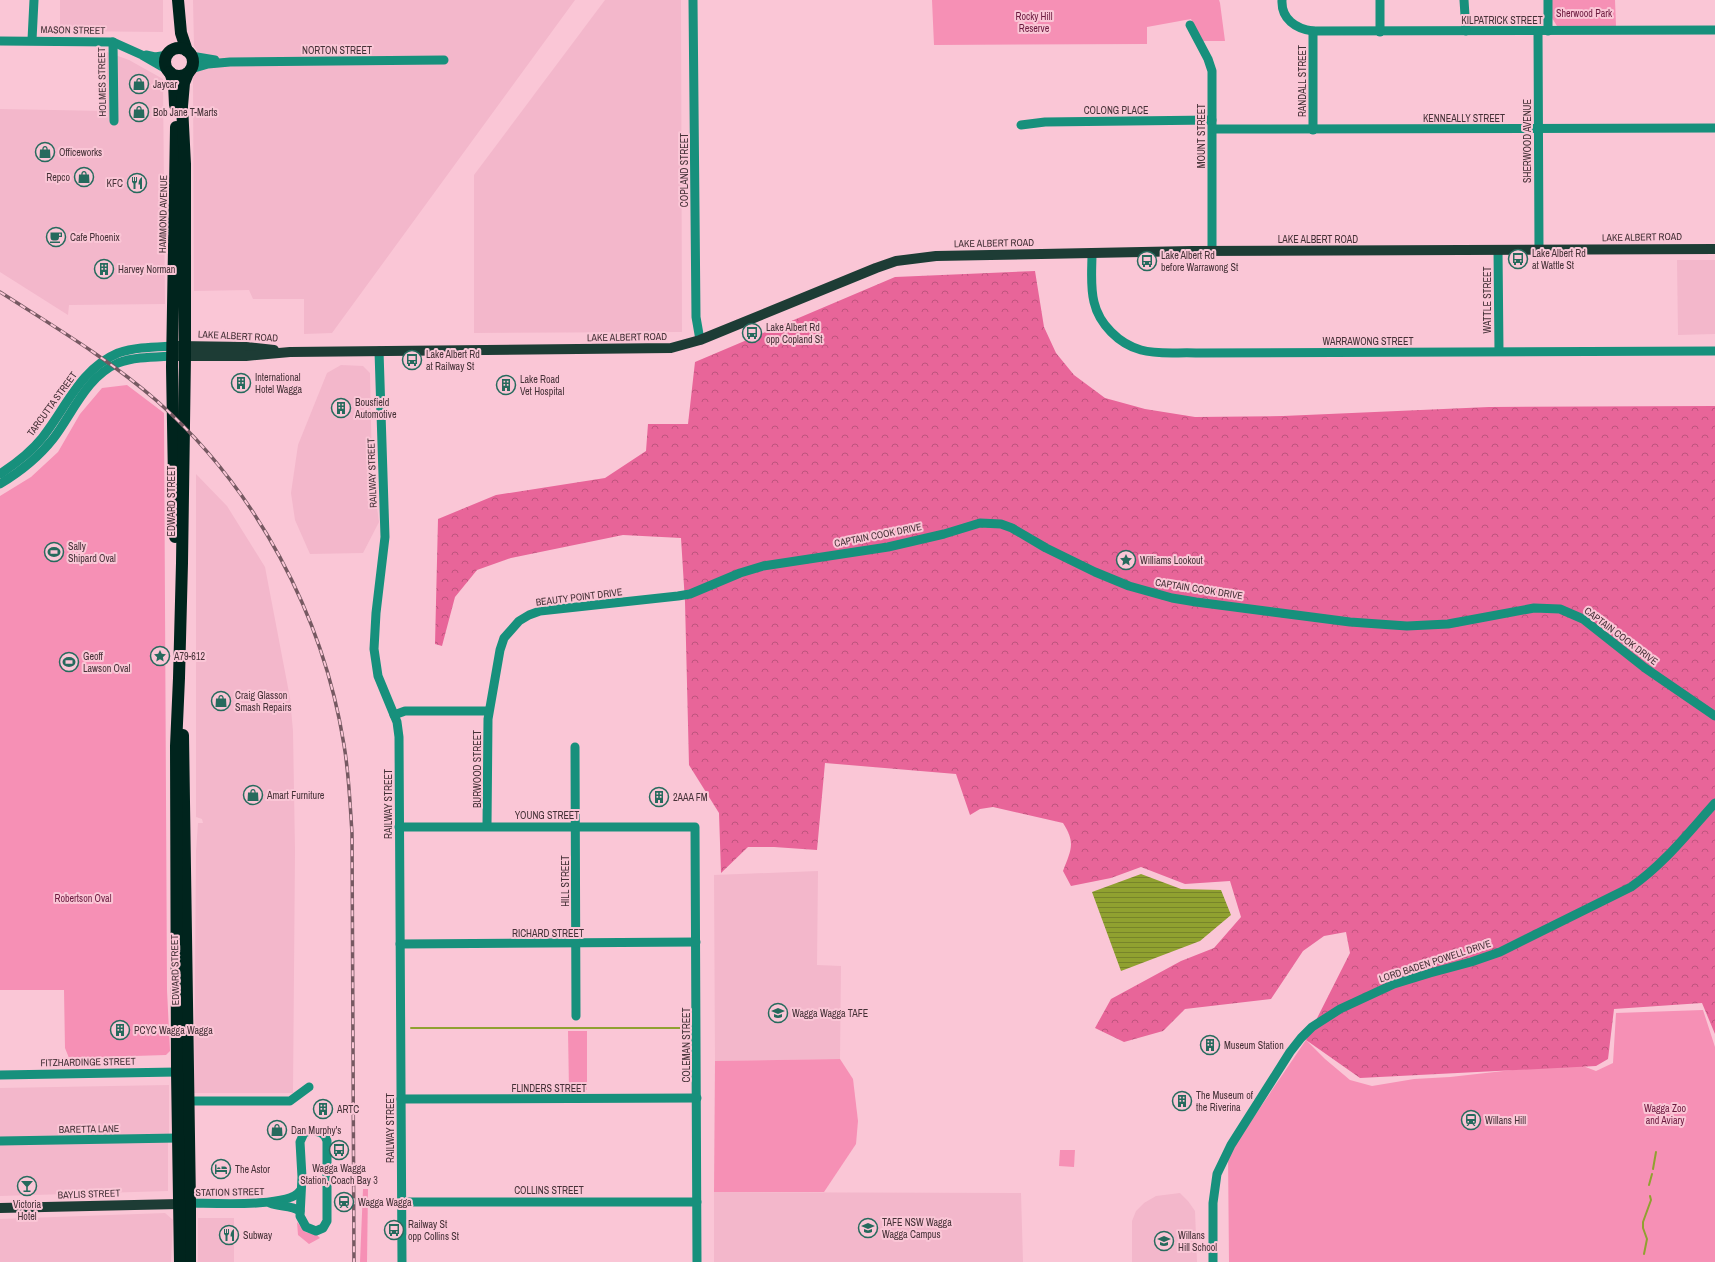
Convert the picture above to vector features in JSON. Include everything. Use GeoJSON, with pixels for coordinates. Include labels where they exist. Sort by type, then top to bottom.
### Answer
{"type":"FeatureCollection","features":[{"type":"Feature","properties":{"kind":"highway"},"geometry":{"type":"LineString","coordinates":[[178,0],[178,13],[183,40],[193,60],[190,71],[184,83],[182,106],[185,164],[179,351]]}},
{"type":"Feature","properties":{"kind":"highway"},"geometry":{"type":"LineString","coordinates":[[178,13],[170,53],[166,63],[169,71],[177,76],[190,71]]}},
{"type":"Feature","properties":{"kind":"highway"},"geometry":{"type":"LineString","coordinates":[[170,53],[180,49],[189,54]]}},
{"type":"Feature","properties":{"kind":"highway","name":"HAMMOND AVENUE"},"geometry":{"type":"LineString","coordinates":[[169,71],[175,90],[179,351]]}},
{"type":"Feature","properties":{"kind":"highway","name":"EDWARD STREET"},"geometry":{"type":"LineString","coordinates":[[179,351],[173,507],[180,646],[176,746],[183,1071],[178,1138],[190,1262]]}},
{"type":"Feature","properties":{"kind":"highway","name":"EDWARD STREET"},"geometry":{"type":"LineString","coordinates":[[180,1262],[185,1204],[189,1101],[183,1071]]}},
{"type":"Feature","properties":{"kind":"main road","name":"LAKE ALBERT ROAD"},"geometry":{"type":"LineString","coordinates":[[179,351],[253,348],[290,352],[660,349],[680,346],[700,340],[857,275],[896,262],[936,256],[1212,251],[1715,249]]}},
{"type":"Feature","properties":{"kind":"main road","name":"BAYLIS STREET"},"geometry":{"type":"LineString","coordinates":[[0,1208],[185,1204]]}},
{"type":"Feature","properties":{"kind":"street"},"geometry":{"type":"LineString","coordinates":[[32,40],[34,0]]}},
{"type":"Feature","properties":{"kind":"street","name":"COPLAND STREET"},"geometry":{"type":"LineString","coordinates":[[693,0],[696,317],[700,340]]}},
{"type":"Feature","properties":{"kind":"street","name":"KILPATRICK STREET"},"geometry":{"type":"LineString","coordinates":[[1282,0],[1284,13],[1290,22],[1303,30],[1313,31],[1715,30]]}},
{"type":"Feature","properties":{"kind":"street"},"geometry":{"type":"LineString","coordinates":[[1380,0],[1380,32]]}},
{"type":"Feature","properties":{"kind":"street"},"geometry":{"type":"LineString","coordinates":[[1464,0],[1466,31]]}},
{"type":"Feature","properties":{"kind":"street"},"geometry":{"type":"LineString","coordinates":[[1548,0],[1548,31]]}},
{"type":"Feature","properties":{"kind":"street","name":"MOUNT STREET"},"geometry":{"type":"LineString","coordinates":[[1190,25],[1211,67],[1212,251]]}},
{"type":"Feature","properties":{"kind":"street","name":"RANDALL STREET"},"geometry":{"type":"LineString","coordinates":[[1312,130],[1313,31]]}},
{"type":"Feature","properties":{"kind":"street","name":"SHERWOOD AVENUE"},"geometry":{"type":"LineString","coordinates":[[1538,31],[1539,250]]}},
{"type":"Feature","properties":{"kind":"street","name":"MASON STREET"},"geometry":{"type":"LineString","coordinates":[[0,41],[32,40],[113,42],[142,55],[169,71]]}},
{"type":"Feature","properties":{"kind":"street","name":"HOLMES STREET"},"geometry":{"type":"LineString","coordinates":[[113,42],[114,122]]}},
{"type":"Feature","properties":{"kind":"street","name":"MASON STREET"},"geometry":{"type":"LineString","coordinates":[[142,55],[154,57],[170,53]]}},
{"type":"Feature","properties":{"kind":"street","name":"NORTON STREET"},"geometry":{"type":"LineString","coordinates":[[189,54],[230,62]]}},
{"type":"Feature","properties":{"kind":"street","name":"NORTON STREET"},"geometry":{"type":"LineString","coordinates":[[190,71],[208,64],[230,62],[444,60]]}},
{"type":"Feature","properties":{"kind":"street","name":"COLONG PLACE"},"geometry":{"type":"LineString","coordinates":[[1021,125],[1045,122],[1212,125]]}},
{"type":"Feature","properties":{"kind":"street","name":"KENNEALLY STREET"},"geometry":{"type":"LineString","coordinates":[[1212,125],[1312,130],[1715,128]]}},
{"type":"Feature","properties":{"kind":"street","name":"WATTLE STREET"},"geometry":{"type":"LineString","coordinates":[[1498,250],[1499,351]]}},
{"type":"Feature","properties":{"kind":"street","name":"WARRAWONG STREET"},"geometry":{"type":"LineString","coordinates":[[1092,253],[1093,301],[1097,312],[1111,332],[1130,346],[1141,351],[1196,353],[1715,350]]}},
{"type":"Feature","properties":{"kind":"street","name":"TARCUTTA STREET"},"geometry":{"type":"LineString","coordinates":[[2,478],[15,469],[34,460],[53,439],[89,386],[101,374],[118,363],[179,351]]}},
{"type":"Feature","properties":{"kind":"street","name":"RAILWAY STREET"},"geometry":{"type":"LineString","coordinates":[[379,351],[385,537],[376,613],[374,649],[378,676],[394,714],[399,737],[402,1262]]}},
{"type":"Feature","properties":{"kind":"street","name":"CAPTAIN COOK DRIVE"},"geometry":{"type":"LineString","coordinates":[[669,597],[690,594],[740,573],[763,566],[882,548],[944,534],[969,525],[991,523],[1012,528],[1046,548],[1108,578],[1151,593],[1180,599],[1350,622],[1407,626],[1448,624],[1534,608],[1560,609],[1583,619],[1645,668],[1715,716]]}},
{"type":"Feature","properties":{"kind":"street","name":"BEAUTY POINT DRIVE"},"geometry":{"type":"LineString","coordinates":[[488,712],[500,650],[504,638],[519,621],[529,615],[553,609],[669,597]]}},
{"type":"Feature","properties":{"kind":"street"},"geometry":{"type":"LineString","coordinates":[[394,714],[404,711],[488,712]]}},
{"type":"Feature","properties":{"kind":"street","name":"BURWOOD STREET"},"geometry":{"type":"LineString","coordinates":[[487,826],[488,712]]}},
{"type":"Feature","properties":{"kind":"street","name":"HILL STREET"},"geometry":{"type":"LineString","coordinates":[[575,747],[576,1016]]}},
{"type":"Feature","properties":{"kind":"street","name":"LORD BADEN POWELL DRIVE"},"geometry":{"type":"LineString","coordinates":[[1213,1262],[1214,1196],[1217,1174],[1231,1145],[1290,1052],[1312,1027],[1325,1017],[1340,1009],[1394,984],[1500,952],[1631,887],[1648,875],[1664,860],[1715,803]]}},
{"type":"Feature","properties":{"kind":"street","name":"YOUNG STREET"},"geometry":{"type":"LineString","coordinates":[[399,827],[695,827]]}},
{"type":"Feature","properties":{"kind":"street","name":"COLEMAN STREET"},"geometry":{"type":"LineString","coordinates":[[695,827],[697,1262]]}},
{"type":"Feature","properties":{"kind":"street","name":"RICHARD STREET"},"geometry":{"type":"LineString","coordinates":[[400,944],[696,942]]}},
{"type":"Feature","properties":{"kind":"street","name":"FITZHARDINGE STREET"},"geometry":{"type":"LineString","coordinates":[[0,1075],[183,1071]]}},
{"type":"Feature","properties":{"kind":"street"},"geometry":{"type":"LineString","coordinates":[[189,1101],[290,1100],[309,1087]]}},
{"type":"Feature","properties":{"kind":"street","name":"FLINDERS STREET"},"geometry":{"type":"LineString","coordinates":[[401,1099],[697,1098]]}},
{"type":"Feature","properties":{"kind":"street"},"geometry":{"type":"LineString","coordinates":[[306,1131],[320,1132],[325,1136],[327,1141],[327,1218],[326,1224],[317,1230],[309,1230],[302,1223],[300,1211],[300,1191],[302,1184],[300,1142],[302,1136],[306,1131]]}},
{"type":"Feature","properties":{"kind":"street","name":"BARETTA LANE"},"geometry":{"type":"LineString","coordinates":[[0,1141],[178,1138]]}},
{"type":"Feature","properties":{"kind":"street"},"geometry":{"type":"LineString","coordinates":[[270,1203],[294,1197],[300,1191]]}},
{"type":"Feature","properties":{"kind":"street","name":"COLLINS STREET"},"geometry":{"type":"LineString","coordinates":[[402,1202],[697,1202]]}},
{"type":"Feature","properties":{"kind":"street"},"geometry":{"type":"LineString","coordinates":[[270,1203],[277,1206],[294,1207],[300,1211]]}},
{"type":"Feature","properties":{"kind":"street","name":"STATION STREET"},"geometry":{"type":"LineString","coordinates":[[185,1204],[270,1203]]}},
{"type":"Feature","properties":{"kind":"shaded area"},"geometry":{"type":"Polygon","coordinates":[[[60,0],[163,0],[163,32],[60,31],[60,0]]]}},
{"type":"Feature","properties":{"kind":"shaded area"},"geometry":{"type":"Polygon","coordinates":[[[193,0],[575,0],[332,333],[304,334],[304,299],[253,299],[249,290],[194,291],[193,75],[196,72],[197,51],[194,46],[193,0]]]}},
{"type":"Feature","properties":{"kind":"shaded area"},"geometry":{"type":"Polygon","coordinates":[[[605,0],[681,0],[682,332],[474,333],[474,175],[605,0]]]}},
{"type":"Feature","properties":{"kind":"shaded area"},"geometry":{"type":"Polygon","coordinates":[[[104,51],[129,60],[163,79],[165,304],[69,305],[68,315],[0,272],[0,109],[105,111],[104,51]]]}},
{"type":"Feature","properties":{"kind":"shaded area"},"geometry":{"type":"Polygon","coordinates":[[[1677,260],[1715,260],[1715,334],[1678,335],[1677,260]]]}},
{"type":"Feature","properties":{"kind":"shaded area"},"geometry":{"type":"Polygon","coordinates":[[[341,365],[363,366],[370,373],[372,471],[379,522],[363,553],[310,554],[295,520],[291,493],[298,445],[327,373],[341,365]]]}},
{"type":"Feature","properties":{"kind":"shaded area"},"geometry":{"type":"Polygon","coordinates":[[[196,474],[227,506],[265,567],[290,698],[293,731],[295,851],[293,1093],[194,1093],[196,851],[198,823],[203,823],[202,819],[196,817],[196,474]]]}},
{"type":"Feature","properties":{"kind":"shaded area","name":"Wagga Wagga TAFE"},"geometry":{"type":"Polygon","coordinates":[[[818,871],[817,965],[841,966],[840,1059],[715,1061],[714,875],[818,871]]]}},
{"type":"Feature","properties":{"kind":"shaded area"},"geometry":{"type":"Polygon","coordinates":[[[1141,874],[1181,889],[1221,890],[1231,915],[1200,941],[1121,971],[1092,892],[1141,874]]]}},
{"type":"Feature","properties":{"kind":"shaded area"},"geometry":{"type":"Polygon","coordinates":[[[169,1085],[169,1136],[0,1138],[0,1088],[169,1085]]]}},
{"type":"Feature","properties":{"kind":"shaded area"},"geometry":{"type":"Polygon","coordinates":[[[168,1140],[168,1191],[0,1196],[0,1143],[168,1140]]]}},
{"type":"Feature","properties":{"kind":"shaded area","name":"TAFE NSW Wagga Wagga Campus"},"geometry":{"type":"Polygon","coordinates":[[[714,1192],[1021,1193],[1023,1262],[714,1262],[714,1192]]]}},
{"type":"Feature","properties":{"kind":"shaded area","name":"Willans Hill School"},"geometry":{"type":"Polygon","coordinates":[[[1180,1193],[1195,1211],[1197,1262],[1132,1262],[1132,1221],[1136,1211],[1144,1203],[1156,1196],[1180,1193]]]}},
{"type":"Feature","properties":{"kind":"shaded area"},"geometry":{"type":"Polygon","coordinates":[[[165,1213],[173,1220],[171,1262],[0,1262],[0,1219],[165,1213]]]}},
{"type":"Feature","properties":{"kind":"shaded area"},"geometry":{"type":"Polygon","coordinates":[[[198,1218],[234,1218],[234,1262],[198,1262],[198,1218]]]}},
{"type":"Feature","properties":{"kind":"green space","name":"Rocky Hill Reserve"},"geometry":{"type":"Polygon","coordinates":[[[932,0],[1219,0],[1225,41],[1202,41],[1191,19],[1147,27],[1147,44],[934,45],[932,0]]]}},
{"type":"Feature","properties":{"kind":"green space","name":"Sherwood Park"},"geometry":{"type":"Polygon","coordinates":[[[1552,0],[1615,0],[1616,26],[1557,26],[1552,18],[1552,0]]]}},
{"type":"Feature","properties":{"kind":"green space"},"geometry":{"type":"Polygon","coordinates":[[[1035,271],[1044,327],[1056,353],[1074,375],[1105,398],[1145,409],[1195,417],[1283,416],[1489,407],[1715,406],[1715,1034],[1702,1003],[1614,1009],[1608,1059],[1596,1066],[1360,1078],[1306,1040],[1350,953],[1346,932],[1324,936],[1303,951],[1271,999],[1185,1009],[1163,1031],[1124,1042],[1095,1028],[1111,999],[1181,961],[1214,948],[1241,917],[1230,881],[1185,884],[1141,867],[1111,878],[1071,886],[1063,871],[1070,852],[1071,841],[1063,823],[993,807],[980,809],[970,815],[956,774],[825,763],[817,850],[748,847],[721,873],[719,813],[689,765],[685,602],[681,538],[623,535],[511,558],[477,570],[455,597],[442,646],[435,644],[438,519],[496,495],[605,478],[646,451],[648,424],[688,424],[695,362],[895,277],[1035,271]]]}},
{"type":"Feature","properties":{"kind":"green space","name":"Robertson Oval"},"geometry":{"type":"Polygon","coordinates":[[[127,385],[164,413],[167,990],[170,1051],[166,1055],[69,1058],[65,1048],[64,990],[0,990],[0,496],[31,477],[58,452],[80,414],[102,388],[127,385]]]}},
{"type":"Feature","properties":{"kind":"green space","name":"Wagga Zoo and Aviary"},"geometry":{"type":"Polygon","coordinates":[[[1703,1010],[1715,1047],[1715,1262],[1229,1262],[1228,1155],[1306,1040],[1325,1059],[1350,1080],[1372,1086],[1414,1079],[1450,1077],[1575,1063],[1596,1071],[1613,1063],[1616,1013],[1703,1010]]]}},
{"type":"Feature","properties":{"kind":"green space"},"geometry":{"type":"Polygon","coordinates":[[[568,1031],[587,1031],[587,1090],[569,1090],[568,1031]]]}},
{"type":"Feature","properties":{"kind":"green space"},"geometry":{"type":"Polygon","coordinates":[[[840,1059],[853,1079],[858,1121],[856,1144],[824,1192],[714,1192],[715,1061],[840,1059]]]}},
{"type":"Feature","properties":{"kind":"green space"},"geometry":{"type":"Polygon","coordinates":[[[1060,1150],[1075,1150],[1074,1167],[1059,1166],[1060,1150]]]}},
{"type":"Feature","properties":{"kind":"green space"},"geometry":{"type":"Polygon","coordinates":[[[363,1189],[368,1189],[367,1262],[360,1262],[363,1189]]]}},
{"type":"Feature","properties":{"kind":"green space"},"geometry":{"type":"Polygon","coordinates":[[[297,1222],[305,1232],[317,1235],[320,1238],[309,1244],[298,1235],[297,1222]]]}},
{"type":"Feature","properties":{"kind":"waterway"},"geometry":{"type":"LineString","coordinates":[[411,1028],[685,1028]]}},
{"type":"Feature","properties":{"kind":"waterway"},"geometry":{"type":"LineString","coordinates":[[1653,1169],[1656,1152]]}},
{"type":"Feature","properties":{"kind":"waterway"},"geometry":{"type":"LineString","coordinates":[[1649,1185],[1652,1174]]}},
{"type":"Feature","properties":{"kind":"waterway"},"geometry":{"type":"LineString","coordinates":[[1644,1254],[1647,1239],[1643,1228],[1643,1222],[1651,1200],[1650,1196]]}},
{"type":"Feature","properties":{"kind":"railway"},"geometry":{"type":"LineString","coordinates":[[0,292],[120,371],[157,401],[193,436],[225,473],[254,514],[280,557],[302,602],[320,648],[334,696],[346,756],[352,833],[354,1262]]}},
{"type":"Feature","properties":{"kind":"place","name":"Jaycar"},"geometry":{"type":"Point","coordinates":[139,84]}},
{"type":"Feature","properties":{"kind":"place","name":"Bob Jane T-Marts"},"geometry":{"type":"Point","coordinates":[139,112]}},
{"type":"Feature","properties":{"kind":"place","name":"Officeworks"},"geometry":{"type":"Point","coordinates":[45,152]}},
{"type":"Feature","properties":{"kind":"place","name":"Repco"},"geometry":{"type":"Point","coordinates":[84,177]}},
{"type":"Feature","properties":{"kind":"place","name":"KFC"},"geometry":{"type":"Point","coordinates":[137,183]}},
{"type":"Feature","properties":{"kind":"place","name":"Cafe Phoenix"},"geometry":{"type":"Point","coordinates":[56,237]}},
{"type":"Feature","properties":{"kind":"place","name":"Lake Albert Rd at Wattle St"},"geometry":{"type":"Point","coordinates":[1518,259]}},
{"type":"Feature","properties":{"kind":"place","name":"Lake Albert Rd before Warrawong St"},"geometry":{"type":"Point","coordinates":[1147,261]}},
{"type":"Feature","properties":{"kind":"place","name":"Harvey Norman"},"geometry":{"type":"Point","coordinates":[104,269]}},
{"type":"Feature","properties":{"kind":"place","name":"Lake Albert Rd opp Copland St"},"geometry":{"type":"Point","coordinates":[752,333]}},
{"type":"Feature","properties":{"kind":"place","name":"Lake Albert Rd at Railway St"},"geometry":{"type":"Point","coordinates":[412,360]}},
{"type":"Feature","properties":{"kind":"place","name":"International Hotel Wagga"},"geometry":{"type":"Point","coordinates":[241,383]}},
{"type":"Feature","properties":{"kind":"place","name":"Lake Road Vet Hospital"},"geometry":{"type":"Point","coordinates":[506,385]}},
{"type":"Feature","properties":{"kind":"place","name":"Bousfield Automotive"},"geometry":{"type":"Point","coordinates":[341,408]}},
{"type":"Feature","properties":{"kind":"place","name":"Sally Shipard Oval"},"geometry":{"type":"Point","coordinates":[54,552]}},
{"type":"Feature","properties":{"kind":"place","name":"Williams Lookout"},"geometry":{"type":"Point","coordinates":[1126,560]}},
{"type":"Feature","properties":{"kind":"place","name":"A79-612"},"geometry":{"type":"Point","coordinates":[160,656]}},
{"type":"Feature","properties":{"kind":"place","name":"Geoff Lawson Oval"},"geometry":{"type":"Point","coordinates":[69,662]}},
{"type":"Feature","properties":{"kind":"place","name":"Craig Glasson Smash Repairs"},"geometry":{"type":"Point","coordinates":[221,701]}},
{"type":"Feature","properties":{"kind":"place","name":"Amart Furniture"},"geometry":{"type":"Point","coordinates":[253,795]}},
{"type":"Feature","properties":{"kind":"place","name":"2AAA FM"},"geometry":{"type":"Point","coordinates":[659,797]}},
{"type":"Feature","properties":{"kind":"place","name":"Wagga Wagga TAFE"},"geometry":{"type":"Point","coordinates":[778,1013]}},
{"type":"Feature","properties":{"kind":"place","name":"PCYC Wagga Wagga"},"geometry":{"type":"Point","coordinates":[120,1030]}},
{"type":"Feature","properties":{"kind":"place","name":"Museum Station"},"geometry":{"type":"Point","coordinates":[1210,1045]}},
{"type":"Feature","properties":{"kind":"place","name":"The Museum of the Riverina"},"geometry":{"type":"Point","coordinates":[1182,1101]}},
{"type":"Feature","properties":{"kind":"place","name":"ARTC"},"geometry":{"type":"Point","coordinates":[323,1109]}},
{"type":"Feature","properties":{"kind":"place","name":"Willans Hill"},"geometry":{"type":"Point","coordinates":[1471,1120]}},
{"type":"Feature","properties":{"kind":"place","name":"Dan Murphy's"},"geometry":{"type":"Point","coordinates":[277,1130]}},
{"type":"Feature","properties":{"kind":"place","name":"Wagga Wagga Station, Coach Bay 3"},"geometry":{"type":"Point","coordinates":[339,1150]}},
{"type":"Feature","properties":{"kind":"place","name":"The Astor"},"geometry":{"type":"Point","coordinates":[221,1169]}},
{"type":"Feature","properties":{"kind":"place","name":"Victoria Hotel"},"geometry":{"type":"Point","coordinates":[27,1186]}},
{"type":"Feature","properties":{"kind":"place","name":"Wagga Wagga"},"geometry":{"type":"Point","coordinates":[344,1202]}},
{"type":"Feature","properties":{"kind":"place","name":"TAFE NSW Wagga Wagga Campus"},"geometry":{"type":"Point","coordinates":[868,1228]}},
{"type":"Feature","properties":{"kind":"place","name":"Railway St opp Collins St"},"geometry":{"type":"Point","coordinates":[394,1230]}},
{"type":"Feature","properties":{"kind":"place","name":"Subway"},"geometry":{"type":"Point","coordinates":[229,1235]}},
{"type":"Feature","properties":{"kind":"place","name":"Willans Hill School"},"geometry":{"type":"Point","coordinates":[1164,1241]}}]}
